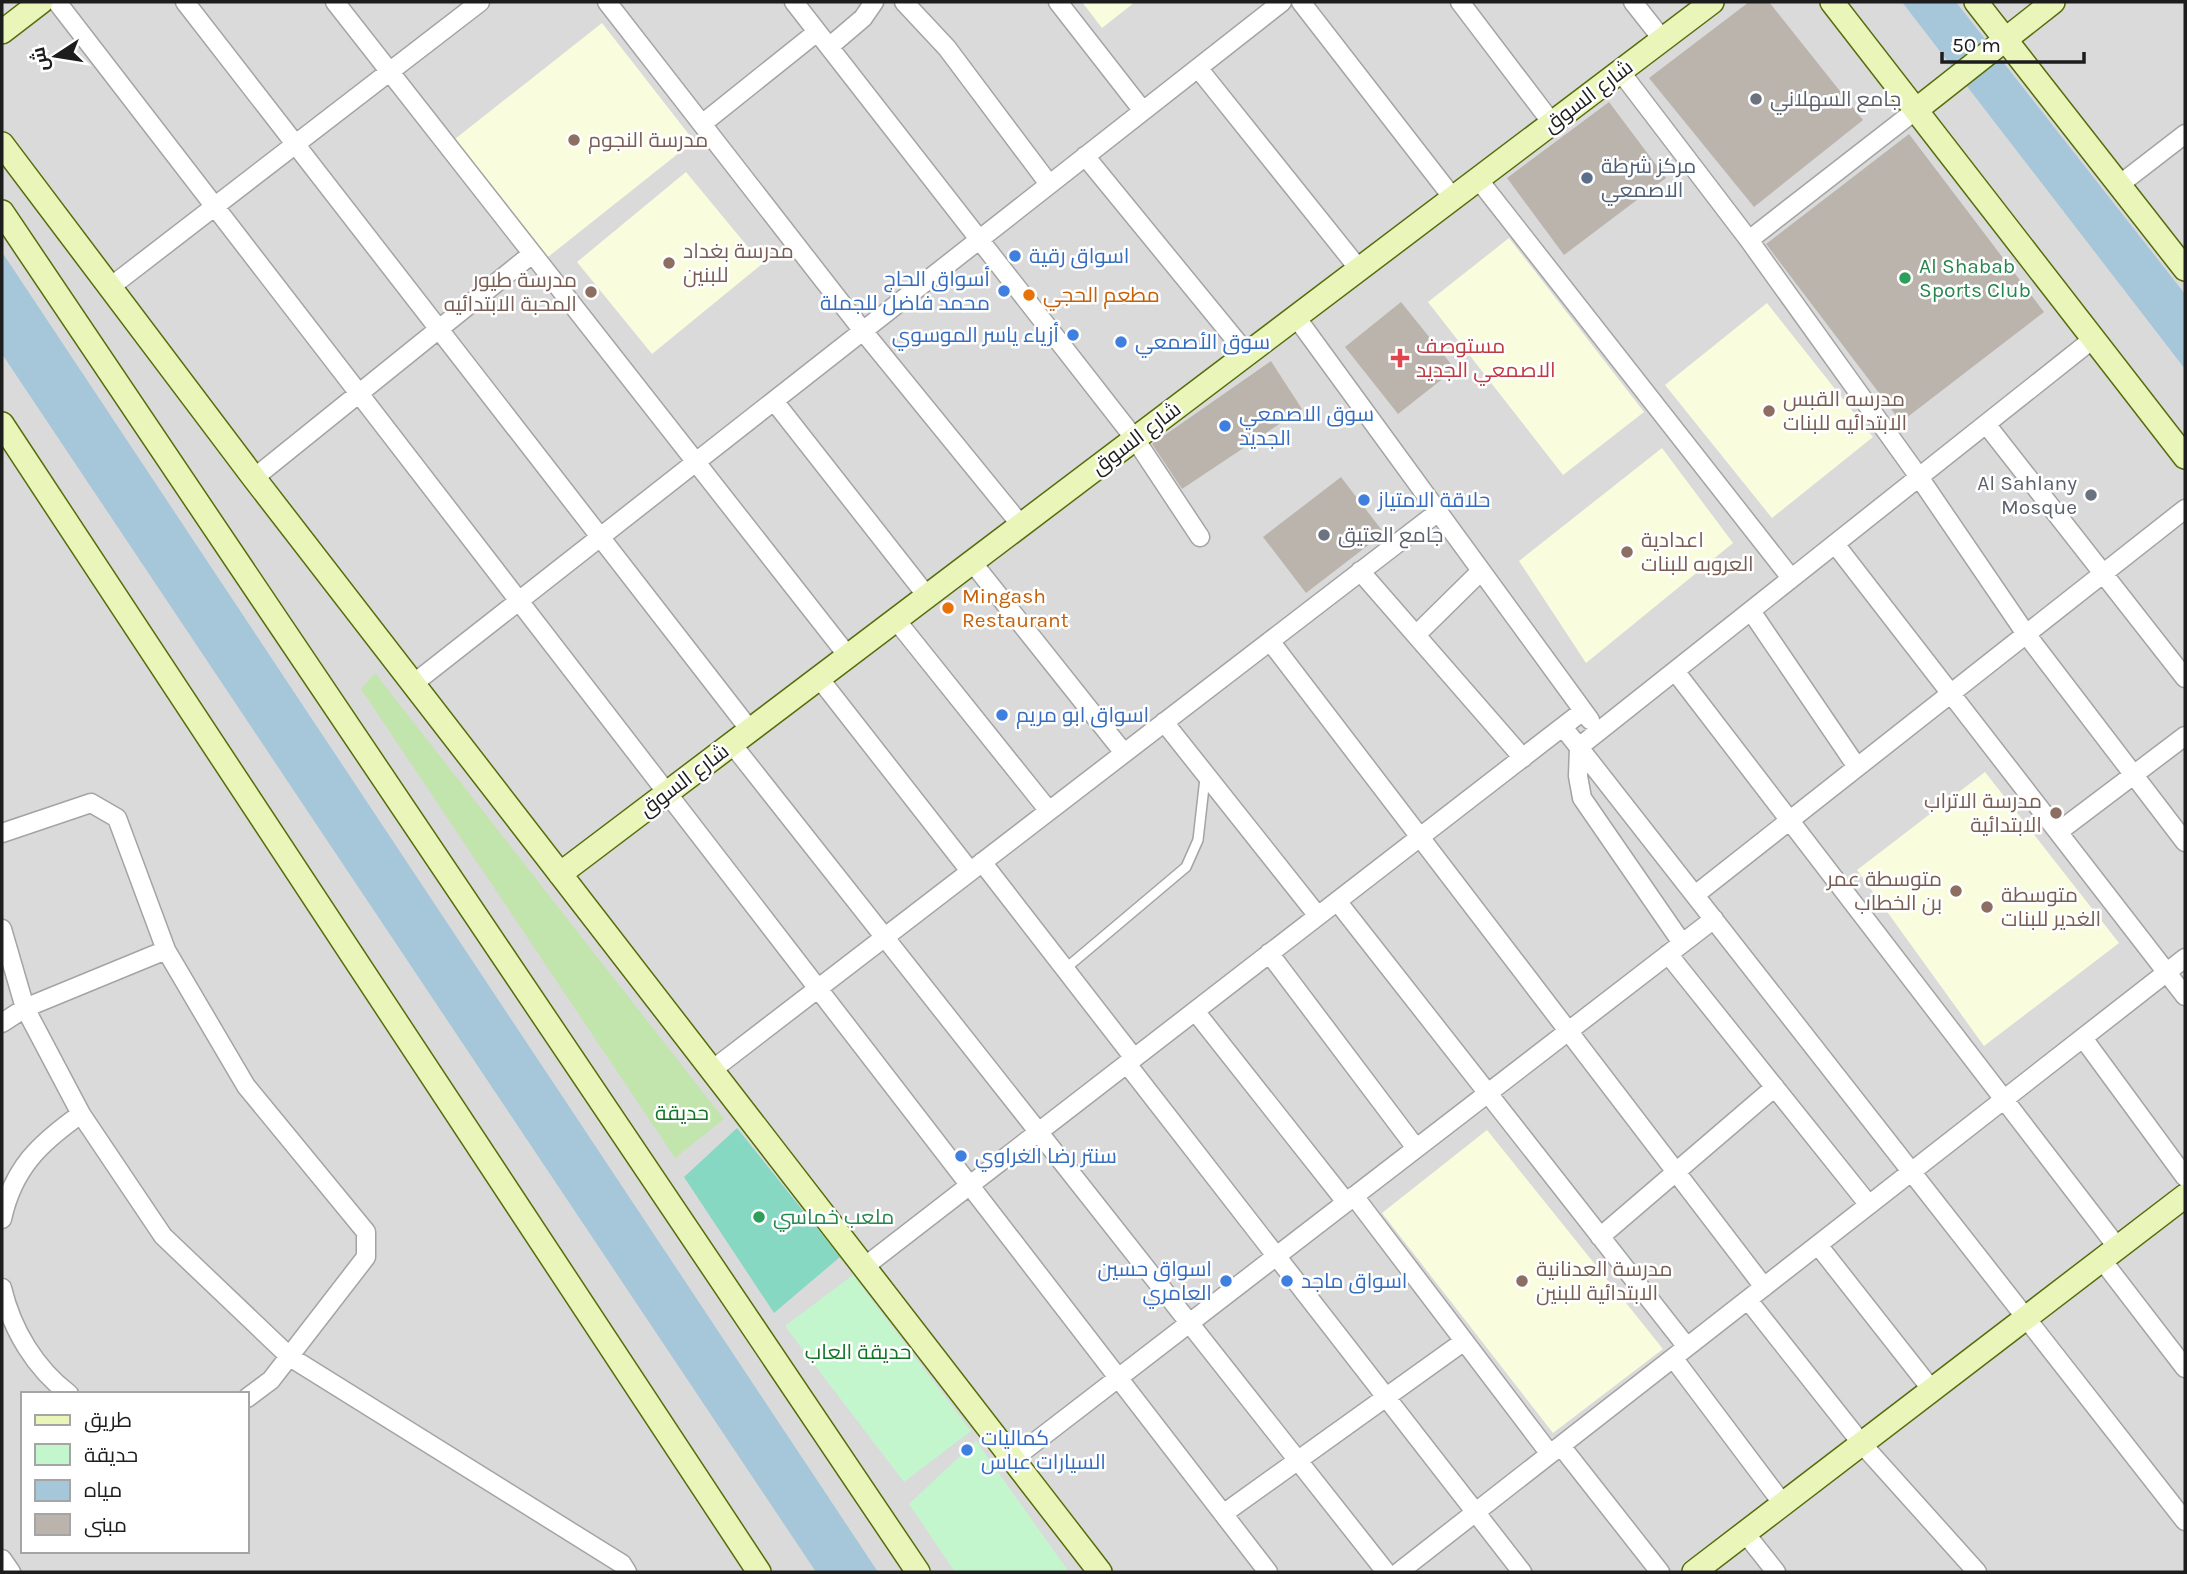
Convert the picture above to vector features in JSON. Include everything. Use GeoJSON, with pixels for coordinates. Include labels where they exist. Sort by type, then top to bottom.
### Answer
{"type":"FeatureCollection","features":[{"type":"Feature","properties":{"kind":"street"},"geometry":{"type":"LineString","coordinates":[[2,32],[41,2]]}},
{"type":"Feature","properties":{"kind":"street"},"geometry":{"type":"LineString","coordinates":[[57,2],[1268,1572]]}},
{"type":"Feature","properties":{"kind":"street"},"geometry":{"type":"LineString","coordinates":[[185,2],[750,730]]}},
{"type":"Feature","properties":{"kind":"street"},"geometry":{"type":"LineString","coordinates":[[335,2],[848,656]]}},
{"type":"Feature","properties":{"kind":"street"},"geometry":{"type":"LineString","coordinates":[[109,288],[480,2]]}},
{"type":"Feature","properties":{"kind":"street"},"geometry":{"type":"LineString","coordinates":[[607,2],[863,331],[1021,525]]}},
{"type":"Feature","properties":{"kind":"street"},"geometry":{"type":"LineString","coordinates":[[794,2],[1135,439],[1200,537]]}},
{"type":"Feature","properties":{"kind":"street"},"geometry":{"type":"LineString","coordinates":[[829,47],[863,18],[874,2]]}},
{"type":"Feature","properties":{"kind":"street"},"geometry":{"type":"LineString","coordinates":[[904,2],[947,48],[1049,184]]}},
{"type":"Feature","properties":{"kind":"street"},"geometry":{"type":"LineString","coordinates":[[1058,2],[1143,111]]}},
{"type":"Feature","properties":{"kind":"street"},"geometry":{"type":"LineString","coordinates":[[413,684],[1282,2]]}},
{"type":"Feature","properties":{"kind":"street"},"geometry":{"type":"LineString","coordinates":[[1301,2],[1453,198]]}},
{"type":"Feature","properties":{"kind":"street"},"geometry":{"type":"LineString","coordinates":[[1460,2],[1552,123]]}},
{"type":"Feature","properties":{"kind":"street"},"geometry":{"type":"LineString","coordinates":[[1633,2],[1663,40]]}},
{"type":"Feature","properties":{"kind":"street","name":"شارع السوق"},"geometry":{"type":"LineString","coordinates":[[560,874],[1712,2]]}},
{"type":"Feature","properties":{"kind":"street"},"geometry":{"type":"LineString","coordinates":[[1832,2],[2185,457]]}},
{"type":"Feature","properties":{"kind":"street"},"geometry":{"type":"LineString","coordinates":[[1976,2],[2185,269]]}},
{"type":"Feature","properties":{"kind":"street"},"geometry":{"type":"LineString","coordinates":[[1749,240],[2053,2]]}},
{"type":"Feature","properties":{"kind":"street"},"geometry":{"type":"LineString","coordinates":[[702,124],[817,32]]}},
{"type":"Feature","properties":{"kind":"street"},"geometry":{"type":"LineString","coordinates":[[1198,68],[1359,269]]}},
{"type":"Feature","properties":{"kind":"street"},"geometry":{"type":"LineString","coordinates":[[1620,71],[1749,240],[1919,477],[2026,634],[2185,842]]}},
{"type":"Feature","properties":{"kind":"street"},"geometry":{"type":"LineString","coordinates":[[2119,185],[2185,135]]}},
{"type":"Feature","properties":{"kind":"street"},"geometry":{"type":"LineString","coordinates":[[2,145],[254,478],[1100,1572]]}},
{"type":"Feature","properties":{"kind":"street"},"geometry":{"type":"LineString","coordinates":[[1085,156],[1247,354]]}},
{"type":"Feature","properties":{"kind":"street"},"geometry":{"type":"LineString","coordinates":[[1478,179],[1791,578]]}},
{"type":"Feature","properties":{"kind":"street"},"geometry":{"type":"LineString","coordinates":[[2,212],[918,1572]]}},
{"type":"Feature","properties":{"kind":"street"},"geometry":{"type":"LineString","coordinates":[[254,478],[532,254]]}},
{"type":"Feature","properties":{"kind":"street"},"geometry":{"type":"LineString","coordinates":[[1296,317],[1599,731]]}},
{"type":"Feature","properties":{"kind":"street"},"geometry":{"type":"LineString","coordinates":[[1869,1205],[1775,1087],[1675,948],[1582,798],[1578,776],[1579,747],[2094,339]]}},
{"type":"Feature","properties":{"kind":"street"},"geometry":{"type":"LineString","coordinates":[[774,401],[927,596]]}},
{"type":"Feature","properties":{"kind":"street"},"geometry":{"type":"LineString","coordinates":[[2,424],[759,1572]]}},
{"type":"Feature","properties":{"kind":"street"},"geometry":{"type":"LineString","coordinates":[[1986,424],[2185,678]]}},
{"type":"Feature","properties":{"kind":"street"},"geometry":{"type":"LineString","coordinates":[[1695,895],[2185,509]]}},
{"type":"Feature","properties":{"kind":"street"},"geometry":{"type":"LineString","coordinates":[[712,1070],[1438,512]]}},
{"type":"Feature","properties":{"kind":"street"},"geometry":{"type":"LineString","coordinates":[[1835,544],[2185,996]]}},
{"type":"Feature","properties":{"kind":"street"},"geometry":{"type":"LineString","coordinates":[[972,562],[1124,753]]}},
{"type":"Feature","properties":{"kind":"street"},"geometry":{"type":"LineString","coordinates":[[1360,571],[1523,758]]}},
{"type":"Feature","properties":{"kind":"street"},"geometry":{"type":"LineString","coordinates":[[1416,635],[1481,571]]}},
{"type":"Feature","properties":{"kind":"street"},"geometry":{"type":"LineString","coordinates":[[1751,611],[1857,767]]}},
{"type":"Feature","properties":{"kind":"street"},"geometry":{"type":"LineString","coordinates":[[896,620],[1049,811]]}},
{"type":"Feature","properties":{"kind":"street"},"geometry":{"type":"LineString","coordinates":[[1270,641],[1765,1287]]}},
{"type":"Feature","properties":{"kind":"street"},"geometry":{"type":"LineString","coordinates":[[1675,671],[2004,1100],[2185,1368]]}},
{"type":"Feature","properties":{"kind":"street"},"geometry":{"type":"LineString","coordinates":[[819,678],[976,867],[1065,968],[1130,1061],[1275,1256],[1388,1396],[1522,1572]]}},
{"type":"Feature","properties":{"kind":"street"},"geometry":{"type":"LineString","coordinates":[[864,1267],[1583,711]]}},
{"type":"Feature","properties":{"kind":"street"},"geometry":{"type":"LineString","coordinates":[[1164,722],[1318,916]]}},
{"type":"Feature","properties":{"kind":"street"},"geometry":{"type":"LineString","coordinates":[[1563,727],[2185,1521]]}},
{"type":"Feature","properties":{"kind":"street"},"geometry":{"type":"LineString","coordinates":[[2058,832],[2185,736]]}},
{"type":"Feature","properties":{"kind":"street"},"geometry":{"type":"LineString","coordinates":[[732,744],[1386,1572]]}},
{"type":"Feature","properties":{"kind":"street"},"geometry":{"type":"LineString","coordinates":[[2,832],[90,803],[117,818],[166,950],[246,1086],[366,1232],[366,1257],[271,1380],[248,1397]]}},
{"type":"Feature","properties":{"kind":"street"},"geometry":{"type":"LineString","coordinates":[[1337,901],[1600,1237],[1783,1504]]}},
{"type":"Feature","properties":{"kind":"street"},"geometry":{"type":"LineString","coordinates":[[1013,1459],[1714,919]]}},
{"type":"Feature","properties":{"kind":"street"},"geometry":{"type":"LineString","coordinates":[[2,929],[25,1008],[81,1114],[163,1236],[290,1357],[622,1564],[627,1572]]}},
{"type":"Feature","properties":{"kind":"street"},"geometry":{"type":"LineString","coordinates":[[2,1023],[25,1008],[166,950]]}},
{"type":"Feature","properties":{"kind":"street"},"geometry":{"type":"LineString","coordinates":[[1269,953],[1416,1148]]}},
{"type":"Feature","properties":{"kind":"street"},"geometry":{"type":"LineString","coordinates":[[1399,1572],[2185,958]]}},
{"type":"Feature","properties":{"kind":"street"},"geometry":{"type":"LineString","coordinates":[[1195,1011],[1350,1199],[1463,1342],[1660,1572]]}},
{"type":"Feature","properties":{"kind":"street"},"geometry":{"type":"LineString","coordinates":[[2083,1038],[2185,1177]]}},
{"type":"Feature","properties":{"kind":"street"},"geometry":{"type":"LineString","coordinates":[[1600,1237],[1775,1087]]}},
{"type":"Feature","properties":{"kind":"street"},"geometry":{"type":"LineString","coordinates":[[2,1220],[8,1196],[34,1150],[81,1114]]}},
{"type":"Feature","properties":{"kind":"street"},"geometry":{"type":"LineString","coordinates":[[1694,1572],[2185,1196]]}},
{"type":"Feature","properties":{"kind":"street"},"geometry":{"type":"LineString","coordinates":[[1818,1245],[1932,1390]]}},
{"type":"Feature","properties":{"kind":"street"},"geometry":{"type":"LineString","coordinates":[[2,1289],[13,1324],[25,1344],[52,1380],[67,1392]]}},
{"type":"Feature","properties":{"kind":"street"},"geometry":{"type":"LineString","coordinates":[[1748,1300],[1862,1444],[1976,1572]]}},
{"type":"Feature","properties":{"kind":"street"},"geometry":{"type":"LineString","coordinates":[[1223,1514],[1463,1342]]}},
{"type":"Feature","properties":{"kind":"street"},"geometry":{"type":"LineString","coordinates":[[1745,1534],[1776,1572]]}},
{"type":"Feature","properties":{"kind":"street"},"geometry":{"type":"LineString","coordinates":[[2,1559],[10,1572]]}},
{"type":"Feature","properties":{"kind":"lane"},"geometry":{"type":"LineString","coordinates":[[1065,968],[1186,867],[1198,840],[1206,775]]}},
{"type":"Feature","properties":{"kind":"shaded area"},"geometry":{"type":"Polygon","coordinates":[[[2,2],[2185,2],[2185,1572],[2,1572],[2,2]]]}},
{"type":"Feature","properties":{"kind":"shaded area"},"geometry":{"type":"Polygon","coordinates":[[[1082,2],[1135,2],[1102,28],[1082,2]]]}},
{"type":"Feature","properties":{"kind":"shaded area","name":"مدرسة النجوم"},"geometry":{"type":"Polygon","coordinates":[[[602,23],[694,141],[548,257],[455,139],[602,23]]]}},
{"type":"Feature","properties":{"kind":"shaded area","name":"مدرسة بغداد للبنين"},"geometry":{"type":"Polygon","coordinates":[[[686,172],[762,264],[652,354],[577,262],[686,172]]]}},
{"type":"Feature","properties":{"kind":"shaded area"},"geometry":{"type":"Polygon","coordinates":[[[1509,238],[1644,412],[1563,475],[1428,302],[1509,238]]]}},
{"type":"Feature","properties":{"kind":"shaded area","name":"مدرسه القبس الابتدائيه للبنات"},"geometry":{"type":"Polygon","coordinates":[[[1767,303],[1873,437],[1772,518],[1665,385],[1767,303]]]}},
{"type":"Feature","properties":{"kind":"shaded area","name":"اعدادية العروبه للبنات"},"geometry":{"type":"Polygon","coordinates":[[[1662,448],[1733,543],[1586,663],[1519,561],[1662,448]]]}},
{"type":"Feature","properties":{"kind":"shaded area","name":"متوسطة الغدير للبنات"},"geometry":{"type":"Polygon","coordinates":[[[1985,772],[2119,943],[1984,1046],[1857,870],[1985,772]]]}},
{"type":"Feature","properties":{"kind":"shaded area","name":"مدرسة العدنانية الابتدائية للبنين"},"geometry":{"type":"Polygon","coordinates":[[[1487,1130],[1663,1349],[1553,1433],[1382,1213],[1487,1130]]]}},
{"type":"Feature","properties":{"kind":"green space","name":"حديقة"},"geometry":{"type":"Polygon","coordinates":[[[375,673],[724,1119],[675,1158],[361,689],[375,673]]]}},
{"type":"Feature","properties":{"kind":"green space","name":"ملعب خماسي"},"geometry":{"type":"Polygon","coordinates":[[[737,1128],[840,1257],[774,1313],[684,1177],[737,1128]]]}},
{"type":"Feature","properties":{"kind":"green space","name":"حديقة العاب"},"geometry":{"type":"Polygon","coordinates":[[[853,1275],[971,1431],[904,1482],[785,1326],[853,1275]]]}},
{"type":"Feature","properties":{"kind":"green space"},"geometry":{"type":"Polygon","coordinates":[[[976,1441],[1069,1572],[955,1572],[909,1504],[976,1441]]]}},
{"type":"Feature","properties":{"kind":"water"},"geometry":{"type":"Polygon","coordinates":[[[1902,2],[1956,2],[2185,294],[2185,369],[1902,2]]]}},
{"type":"Feature","properties":{"kind":"water"},"geometry":{"type":"Polygon","coordinates":[[[2,252],[878,1572],[816,1572],[2,354],[2,252]]]}},
{"type":"Feature","properties":{"kind":"building","name":"جامع السهلاني"},"geometry":{"type":"Polygon","coordinates":[[[1749,2],[1769,2],[1863,120],[1754,207],[1649,78],[1749,2]]]}},
{"type":"Feature","properties":{"kind":"building","name":"مركز شرطة الاصمعي"},"geometry":{"type":"Polygon","coordinates":[[[1609,102],[1666,178],[1564,255],[1507,178],[1609,102]]]}},
{"type":"Feature","properties":{"kind":"building","name":"Al Shabab Sports Club"},"geometry":{"type":"Polygon","coordinates":[[[1909,134],[2044,312],[1901,422],[1766,244],[1909,134]]]}},
{"type":"Feature","properties":{"kind":"building","name":"مستوصف الاصمعي الجديد"},"geometry":{"type":"Polygon","coordinates":[[[1401,302],[1455,369],[1398,414],[1345,347],[1401,302]]]}},
{"type":"Feature","properties":{"kind":"building","name":"سوق الاصمعي الجديد"},"geometry":{"type":"Polygon","coordinates":[[[1271,361],[1302,409],[1182,489],[1152,444],[1271,361]]]}},
{"type":"Feature","properties":{"kind":"building","name":"جامع العتيق"},"geometry":{"type":"Polygon","coordinates":[[[1341,477],[1384,533],[1306,593],[1263,537],[1341,477]]]}},
{"type":"Feature","properties":{"kind":"place","name":"جامع السهلاني"},"geometry":{"type":"Point","coordinates":[1756,99]}},
{"type":"Feature","properties":{"kind":"place","name":"مدرسة النجوم"},"geometry":{"type":"Point","coordinates":[574,140]}},
{"type":"Feature","properties":{"kind":"place","name":"مركز شرطة الاصمعي"},"geometry":{"type":"Point","coordinates":[1587,178]}},
{"type":"Feature","properties":{"kind":"place","name":"اسواق رقية"},"geometry":{"type":"Point","coordinates":[1015,256]}},
{"type":"Feature","properties":{"kind":"place","name":"مدرسة بغداد للبنين"},"geometry":{"type":"Point","coordinates":[669,263]}},
{"type":"Feature","properties":{"kind":"place","name":"Al Shabab Sports Club"},"geometry":{"type":"Point","coordinates":[1905,278]}},
{"type":"Feature","properties":{"kind":"place","name":"أسواق الحاج محمد فاضل للجملة"},"geometry":{"type":"Point","coordinates":[1004,291]}},
{"type":"Feature","properties":{"kind":"place","name":"مدرسة طيور المحبة الابتدائيه"},"geometry":{"type":"Point","coordinates":[591,292]}},
{"type":"Feature","properties":{"kind":"place","name":"مطعم الحجي"},"geometry":{"type":"Point","coordinates":[1029,295]}},
{"type":"Feature","properties":{"kind":"place","name":"أزياء ياسر الموسوي"},"geometry":{"type":"Point","coordinates":[1073,335]}},
{"type":"Feature","properties":{"kind":"place","name":"سوق الأصمعي"},"geometry":{"type":"Point","coordinates":[1121,342]}},
{"type":"Feature","properties":{"kind":"place","name":"مستوصف الاصمعي الجديد"},"geometry":{"type":"Point","coordinates":[1400,358]}},
{"type":"Feature","properties":{"kind":"place","name":"مدرسه القبس الابتدائيه للبنات"},"geometry":{"type":"Point","coordinates":[1769,411]}},
{"type":"Feature","properties":{"kind":"place","name":"سوق الاصمعي الجديد"},"geometry":{"type":"Point","coordinates":[1225,426]}},
{"type":"Feature","properties":{"kind":"place","name":"Al Sahlany Mosque"},"geometry":{"type":"Point","coordinates":[2091,495]}},
{"type":"Feature","properties":{"kind":"place","name":"حلاقة الامتياز"},"geometry":{"type":"Point","coordinates":[1364,500]}},
{"type":"Feature","properties":{"kind":"place","name":"جامع العتيق"},"geometry":{"type":"Point","coordinates":[1324,535]}},
{"type":"Feature","properties":{"kind":"place","name":"اعدادية العروبه للبنات"},"geometry":{"type":"Point","coordinates":[1627,552]}},
{"type":"Feature","properties":{"kind":"place","name":"Mingash Restaurant"},"geometry":{"type":"Point","coordinates":[948,608]}},
{"type":"Feature","properties":{"kind":"place","name":"اسواق ابو مريم"},"geometry":{"type":"Point","coordinates":[1002,715]}},
{"type":"Feature","properties":{"kind":"place","name":"مدرسة الاتراب الابتدائية"},"geometry":{"type":"Point","coordinates":[2056,813]}},
{"type":"Feature","properties":{"kind":"place","name":"متوسطة عمر بن الخطاب"},"geometry":{"type":"Point","coordinates":[1956,891]}},
{"type":"Feature","properties":{"kind":"place","name":"متوسطة الغدير للبنات"},"geometry":{"type":"Point","coordinates":[1987,907]}},
{"type":"Feature","properties":{"kind":"place","name":"سنتر رضا الغراوي"},"geometry":{"type":"Point","coordinates":[961,1156]}},
{"type":"Feature","properties":{"kind":"place","name":"ملعب خماسي"},"geometry":{"type":"Point","coordinates":[759,1217]}},
{"type":"Feature","properties":{"kind":"place","name":"اسواق حسين العامري"},"geometry":{"type":"Point","coordinates":[1226,1281]}},
{"type":"Feature","properties":{"kind":"place","name":"اسواق ماجد"},"geometry":{"type":"Point","coordinates":[1287,1281]}},
{"type":"Feature","properties":{"kind":"place","name":"مدرسة العدنانية الابتدائية للبنين"},"geometry":{"type":"Point","coordinates":[1522,1281]}},
{"type":"Feature","properties":{"kind":"place","name":"كماليات السيارات عباس"},"geometry":{"type":"Point","coordinates":[967,1450]}}]}
